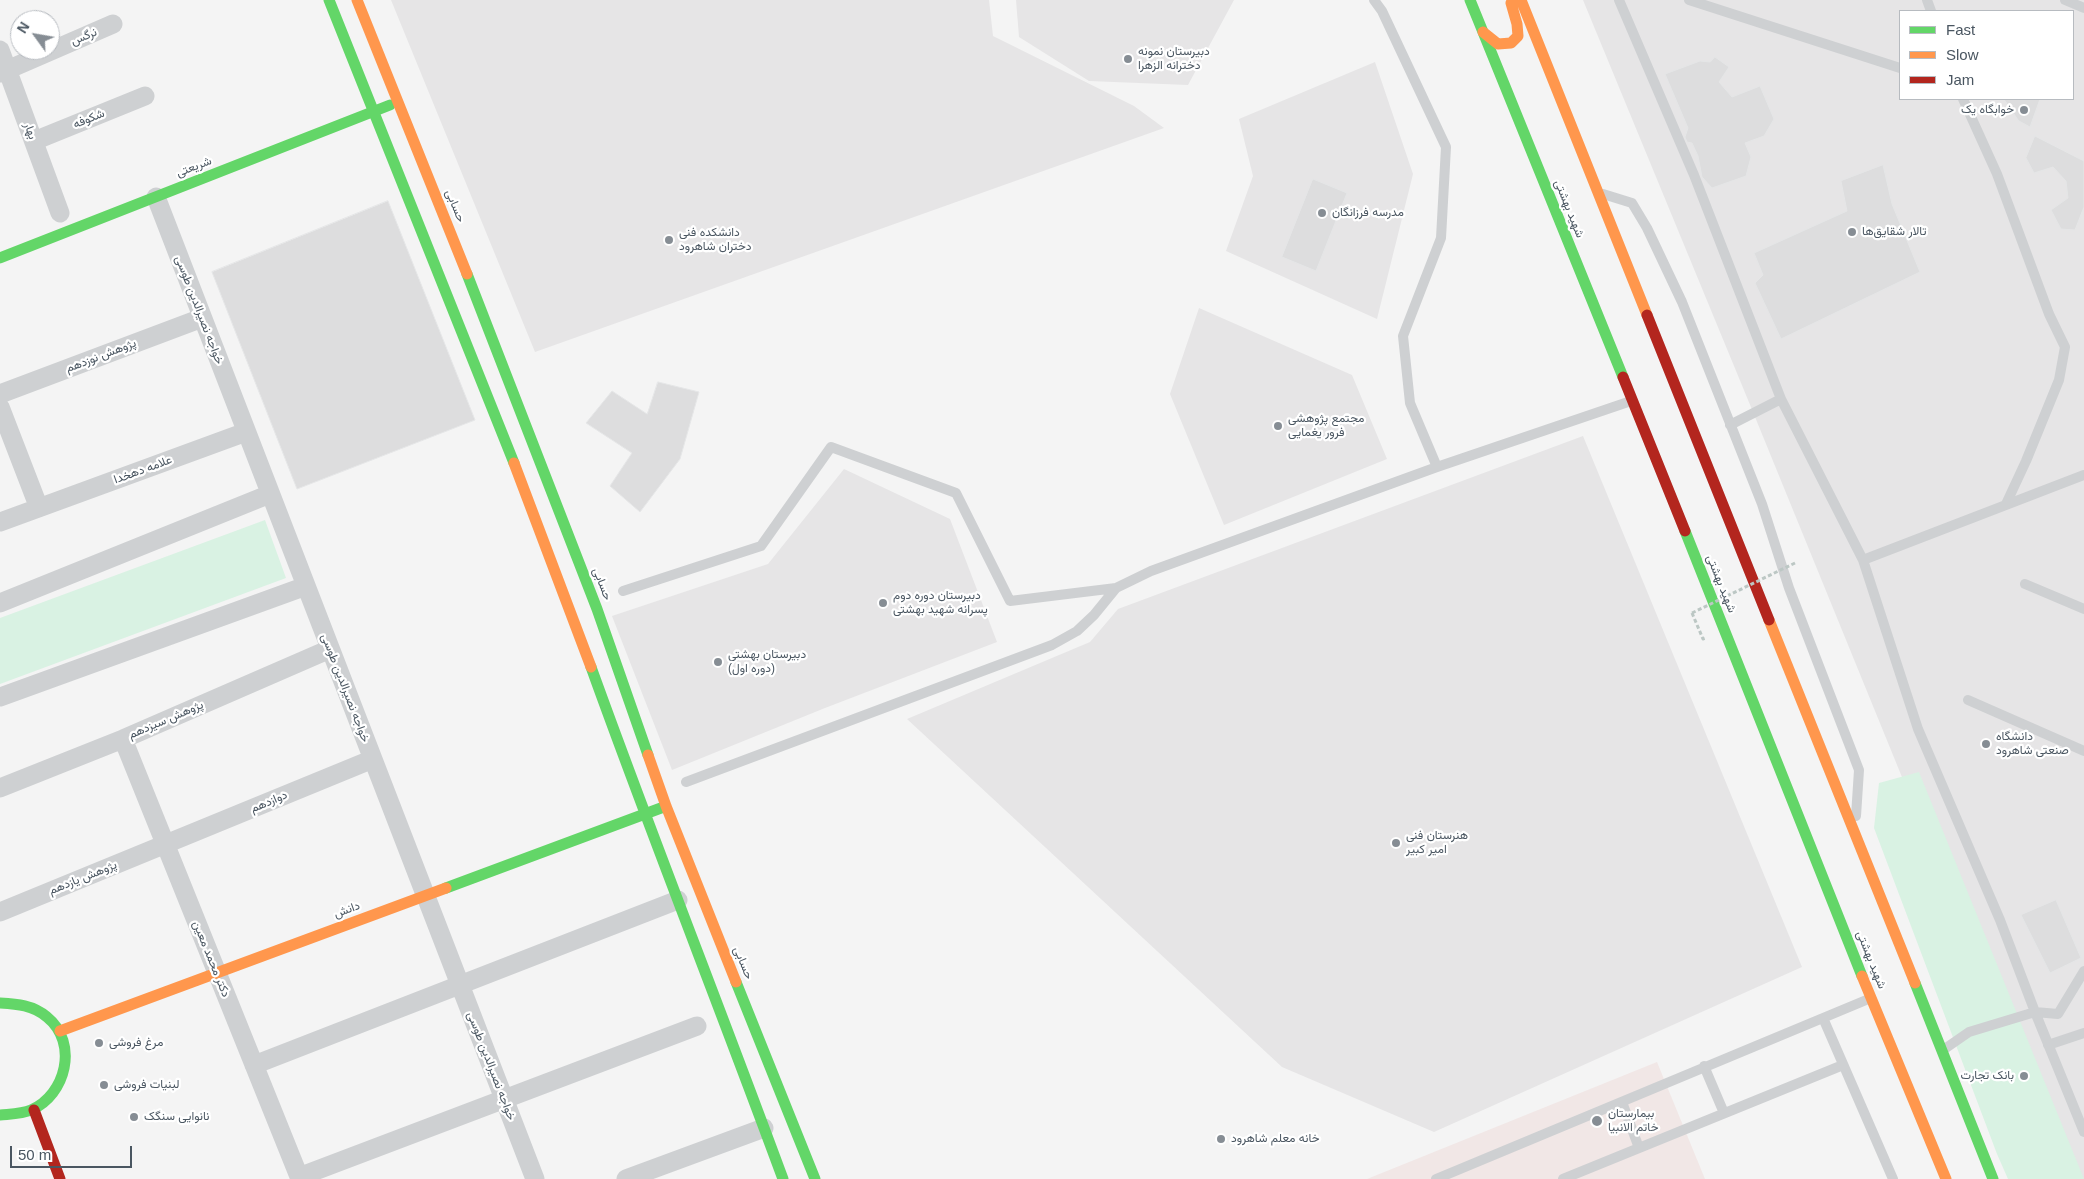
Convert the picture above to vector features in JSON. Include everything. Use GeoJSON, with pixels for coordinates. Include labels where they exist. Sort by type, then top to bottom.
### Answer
{"type":"FeatureCollection","features":[{"type":"Feature","properties":{"kind":"main road"},"geometry":{"type":"LineString","coordinates":[[329,0],[576,624],[645,814],[783,1179]]}},
{"type":"Feature","properties":{"kind":"main road","name":"حسابی"},"geometry":{"type":"LineString","coordinates":[[358,0],[505,369],[594,602],[666,806],[814,1179]]}},
{"type":"Feature","properties":{"kind":"main road","name":"شهید بهشتی"},"geometry":{"type":"LineString","coordinates":[[1470,0],[1946,1179]]}},
{"type":"Feature","properties":{"kind":"main road"},"geometry":{"type":"LineString","coordinates":[[1483,32],[1498,44],[1511,43],[1518,36],[1511,0]]}},
{"type":"Feature","properties":{"kind":"main road"},"geometry":{"type":"LineString","coordinates":[[1521,0],[1993,1179]]}},
{"type":"Feature","properties":{"kind":"main road","name":"شریعتی"},"geometry":{"type":"LineString","coordinates":[[0,258],[399,102]]}},
{"type":"Feature","properties":{"kind":"main road","name":"دانش"},"geometry":{"type":"LineString","coordinates":[[60,1031],[666,806]]}},
{"type":"Feature","properties":{"kind":"main road"},"geometry":{"type":"LineString","coordinates":[[0,1003],[13,1002],[32,1006],[48,1016],[60,1031],[66,1049],[66,1067],[60,1085],[49,1099],[34,1110],[16,1115],[0,1114]]}},
{"type":"Feature","properties":{"kind":"main road"},"geometry":{"type":"LineString","coordinates":[[34,1110],[60,1179]]}},
{"type":"Feature","properties":{"kind":"street","name":"نرگس"},"geometry":{"type":"LineString","coordinates":[[4,71],[113,24]]}},
{"type":"Feature","properties":{"kind":"street","name":"بهار"},"geometry":{"type":"LineString","coordinates":[[0,50],[4,71],[34,141],[60,213]]}},
{"type":"Feature","properties":{"kind":"street","name":"شکوفه"},"geometry":{"type":"LineString","coordinates":[[34,141],[145,96]]}},
{"type":"Feature","properties":{"kind":"street","name":"خواجه نصیرالدین طوسی"},"geometry":{"type":"LineString","coordinates":[[156,197],[535,1179]]}},
{"type":"Feature","properties":{"kind":"street","name":"پژوهش نوزدهم"},"geometry":{"type":"LineString","coordinates":[[0,394],[202,318]]}},
{"type":"Feature","properties":{"kind":"street"},"geometry":{"type":"LineString","coordinates":[[0,407],[39,508]]}},
{"type":"Feature","properties":{"kind":"street","name":"علامه دهخدا"},"geometry":{"type":"LineString","coordinates":[[0,522],[246,432]]}},
{"type":"Feature","properties":{"kind":"street"},"geometry":{"type":"LineString","coordinates":[[0,603],[270,494]]}},
{"type":"Feature","properties":{"kind":"street"},"geometry":{"type":"LineString","coordinates":[[0,697],[306,586]]}},
{"type":"Feature","properties":{"kind":"street","name":"پژوهش سیزدهم"},"geometry":{"type":"LineString","coordinates":[[0,788],[123,739],[330,650]]}},
{"type":"Feature","properties":{"kind":"street","name":"دکتر محمد معین"},"geometry":{"type":"LineString","coordinates":[[123,739],[300,1178]]}},
{"type":"Feature","properties":{"kind":"street","name":"دوازدهم"},"geometry":{"type":"LineString","coordinates":[[166,845],[373,759]]}},
{"type":"Feature","properties":{"kind":"street","name":"پژوهش یازدهم"},"geometry":{"type":"LineString","coordinates":[[0,912],[166,845]]}},
{"type":"Feature","properties":{"kind":"street"},"geometry":{"type":"LineString","coordinates":[[254,1065],[678,900]]}},
{"type":"Feature","properties":{"kind":"street"},"geometry":{"type":"LineString","coordinates":[[300,1178],[504,1098],[697,1026]]}},
{"type":"Feature","properties":{"kind":"street"},"geometry":{"type":"LineString","coordinates":[[626,1179],[764,1128]]}},
{"type":"Feature","properties":{"kind":"lane"},"geometry":{"type":"LineString","coordinates":[[1374,0],[1382,11],[1446,147],[1441,238],[1403,336],[1410,403],[1437,467]]}},
{"type":"Feature","properties":{"kind":"lane"},"geometry":{"type":"LineString","coordinates":[[1619,0],[1694,175],[1781,399],[1863,560],[1918,729],[2000,920],[2084,1132]]}},
{"type":"Feature","properties":{"kind":"lane"},"geometry":{"type":"LineString","coordinates":[[1689,0],[1899,68]]}},
{"type":"Feature","properties":{"kind":"lane"},"geometry":{"type":"LineString","coordinates":[[2065,0],[2084,8]]}},
{"type":"Feature","properties":{"kind":"lane"},"geometry":{"type":"LineString","coordinates":[[1964,100],[1997,174],[2049,314],[2065,347],[2059,380],[2006,504]]}},
{"type":"Feature","properties":{"kind":"lane"},"geometry":{"type":"LineString","coordinates":[[1598,192],[1632,202],[1648,228],[1682,302],[1762,504],[1790,588],[1859,770],[1855,834]]}},
{"type":"Feature","properties":{"kind":"lane"},"geometry":{"type":"LineString","coordinates":[[1730,425],[1781,399]]}},
{"type":"Feature","properties":{"kind":"lane"},"geometry":{"type":"LineString","coordinates":[[623,591],[761,546],[831,447],[956,492],[1010,601],[1116,588],[1151,571],[1437,467],[1632,400]]}},
{"type":"Feature","properties":{"kind":"lane"},"geometry":{"type":"LineString","coordinates":[[1863,560],[2084,475]]}},
{"type":"Feature","properties":{"kind":"lane"},"geometry":{"type":"LineString","coordinates":[[2025,584],[2084,609]]}},
{"type":"Feature","properties":{"kind":"lane"},"geometry":{"type":"LineString","coordinates":[[686,782],[1052,645],[1077,631],[1116,588]]}},
{"type":"Feature","properties":{"kind":"lane"},"geometry":{"type":"LineString","coordinates":[[1968,700],[2084,751]]}},
{"type":"Feature","properties":{"kind":"lane"},"geometry":{"type":"LineString","coordinates":[[1942,1050],[1970,1032],[2035,1012],[2058,1014],[2076,988],[2084,971]]}},
{"type":"Feature","properties":{"kind":"lane"},"geometry":{"type":"LineString","coordinates":[[1436,1179],[1704,1066],[1872,998]]}},
{"type":"Feature","properties":{"kind":"lane"},"geometry":{"type":"LineString","coordinates":[[1823,1018],[1893,1179]]}},
{"type":"Feature","properties":{"kind":"lane"},"geometry":{"type":"LineString","coordinates":[[2048,1045],[2084,1033]]}},
{"type":"Feature","properties":{"kind":"lane"},"geometry":{"type":"LineString","coordinates":[[1563,1179],[1843,1065]]}},
{"type":"Feature","properties":{"kind":"lane"},"geometry":{"type":"LineString","coordinates":[[1704,1066],[1724,1113]]}},
{"type":"Feature","properties":{"kind":"lane"},"geometry":{"type":"LineString","coordinates":[[1622,1102],[1639,1148]]}},
{"type":"Feature","properties":{"kind":"path"},"geometry":{"type":"LineString","coordinates":[[1703,639],[1692,613],[1795,563]]}},
{"type":"Feature","properties":{"kind":"shaded area","name":"دانشکده فنی دختران شاهرود"},"geometry":{"type":"Polygon","coordinates":[[[391,0],[989,0],[993,36],[1134,106],[1164,128],[535,352],[391,0]]]}},
{"type":"Feature","properties":{"kind":"shaded area","name":"دبیرستان نمونه دخترانه الزهرا"},"geometry":{"type":"Polygon","coordinates":[[[1016,0],[1234,0],[1188,85],[1089,81],[1019,37],[1016,0]]]}},
{"type":"Feature","properties":{"kind":"shaded area","name":"دانشگاه صنعتی شاهرود"},"geometry":{"type":"Polygon","coordinates":[[[1583,0],[2084,0],[2084,1179],[2066,1179],[1583,0]]]}},
{"type":"Feature","properties":{"kind":"shaded area","name":"مدرسه فرزانگان"},"geometry":{"type":"Polygon","coordinates":[[[1375,62],[1413,174],[1377,319],[1226,251],[1253,176],[1239,119],[1375,62]]]}},
{"type":"Feature","properties":{"kind":"shaded area","name":"مجتمع پژوهشی فرور یغمایی"},"geometry":{"type":"Polygon","coordinates":[[[1199,308],[1352,375],[1387,459],[1224,525],[1170,394],[1199,308]]]}},
{"type":"Feature","properties":{"kind":"shaded area","name":"هنرستان فنی امیر کبیر"},"geometry":{"type":"Polygon","coordinates":[[[1583,436],[1802,967],[1434,1132],[1282,1067],[907,719],[1090,642],[1118,609],[1583,436]]]}},
{"type":"Feature","properties":{"kind":"shaded area"},"geometry":{"type":"Polygon","coordinates":[[[844,469],[950,519],[997,642],[825,708],[672,770],[612,616],[768,564],[844,469]]]}},
{"type":"Feature","properties":{"kind":"shaded area","name":"بیمارستان خاتم الانبیا"},"geometry":{"type":"Polygon","coordinates":[[[1657,1062],[1705,1179],[1367,1179],[1657,1062]]]}},
{"type":"Feature","properties":{"kind":"green space"},"geometry":{"type":"Polygon","coordinates":[[[265,520],[286,578],[0,684],[0,618],[265,520]]]}},
{"type":"Feature","properties":{"kind":"green space"},"geometry":{"type":"Polygon","coordinates":[[[1919,772],[2084,1179],[2008,1179],[1997,1154],[1874,828],[1879,783],[1919,772]]]}},
{"type":"Feature","properties":{"kind":"building"},"geometry":{"type":"Polygon","coordinates":[[[1715,57],[1729,67],[1719,82],[1732,97],[1760,86],[1774,119],[1764,136],[1745,143],[1751,157],[1746,176],[1712,188],[1702,177],[1698,156],[1692,143],[1687,142],[1685,137],[1688,128],[1665,74],[1700,61],[1710,62],[1715,57]]]}},
{"type":"Feature","properties":{"kind":"building","name":"خوابگاه یک"},"geometry":{"type":"Polygon","coordinates":[[[2005,100],[2040,100],[2030,127],[2019,121],[2005,100]]]}},
{"type":"Feature","properties":{"kind":"building"},"geometry":{"type":"Polygon","coordinates":[[[2035,136],[2084,161],[2084,207],[2075,230],[2061,229],[2051,210],[2068,198],[2066,181],[2053,167],[2034,173],[2026,158],[2035,136]]]}},
{"type":"Feature","properties":{"kind":"building","name":"تالار شقایق‌‌ها"},"geometry":{"type":"Polygon","coordinates":[[[1883,165],[1892,204],[1920,272],[1781,339],[1755,283],[1763,275],[1754,253],[1847,211],[1841,181],[1883,165]]]}},
{"type":"Feature","properties":{"kind":"building"},"geometry":{"type":"Polygon","coordinates":[[[1313,179],[1347,193],[1316,271],[1282,257],[1313,179]]]}},
{"type":"Feature","properties":{"kind":"building"},"geometry":{"type":"Polygon","coordinates":[[[388,201],[475,420],[297,489],[212,272],[388,201]]]}},
{"type":"Feature","properties":{"kind":"building"},"geometry":{"type":"Polygon","coordinates":[[[658,382],[699,392],[680,459],[640,512],[610,486],[632,453],[586,423],[612,391],[647,414],[658,382]]]}},
{"type":"Feature","properties":{"kind":"building"},"geometry":{"type":"Polygon","coordinates":[[[2056,900],[2081,958],[2050,973],[2021,915],[2056,900]]]}},
{"type":"Feature","properties":{"kind":"traffic: fast"},"geometry":{"type":"LineString","coordinates":[[329,0],[514,463]]}},
{"type":"Feature","properties":{"kind":"traffic: fast"},"geometry":{"type":"LineString","coordinates":[[1470,0],[1623,377]]}},
{"type":"Feature","properties":{"kind":"traffic: fast"},"geometry":{"type":"LineString","coordinates":[[0,258],[390,105]]}},
{"type":"Feature","properties":{"kind":"traffic: fast"},"geometry":{"type":"LineString","coordinates":[[467,274],[597,609],[648,755]]}},
{"type":"Feature","properties":{"kind":"traffic: fast"},"geometry":{"type":"LineString","coordinates":[[1685,531],[1862,976]]}},
{"type":"Feature","properties":{"kind":"traffic: fast"},"geometry":{"type":"LineString","coordinates":[[591,667],[783,1179]]}},
{"type":"Feature","properties":{"kind":"traffic: fast"},"geometry":{"type":"LineString","coordinates":[[446,888],[661,808]]}},
{"type":"Feature","properties":{"kind":"traffic: fast"},"geometry":{"type":"LineString","coordinates":[[736,982],[815,1179]]}},
{"type":"Feature","properties":{"kind":"traffic: fast"},"geometry":{"type":"LineString","coordinates":[[1915,983],[1993,1179]]}},
{"type":"Feature","properties":{"kind":"traffic: fast"},"geometry":{"type":"LineString","coordinates":[[0,1003],[19,1005],[42,1013],[57,1028],[63,1040],[65,1054],[64,1068],[60,1081],[53,1093],[43,1103],[31,1110],[0,1115]]}},
{"type":"Feature","properties":{"kind":"traffic: slow"},"geometry":{"type":"LineString","coordinates":[[357,0],[467,274]]}},
{"type":"Feature","properties":{"kind":"traffic: slow"},"geometry":{"type":"LineString","coordinates":[[1521,0],[1647,315]]}},
{"type":"Feature","properties":{"kind":"traffic: slow"},"geometry":{"type":"LineString","coordinates":[[1483,32],[1498,44],[1511,43],[1518,36],[1517,24],[1511,3]]}},
{"type":"Feature","properties":{"kind":"traffic: slow"},"geometry":{"type":"LineString","coordinates":[[514,463],[591,667]]}},
{"type":"Feature","properties":{"kind":"traffic: slow"},"geometry":{"type":"LineString","coordinates":[[1769,620],[1915,983]]}},
{"type":"Feature","properties":{"kind":"traffic: slow"},"geometry":{"type":"LineString","coordinates":[[648,755],[666,806],[736,982]]}},
{"type":"Feature","properties":{"kind":"traffic: slow"},"geometry":{"type":"LineString","coordinates":[[60,1031],[446,888]]}},
{"type":"Feature","properties":{"kind":"traffic: slow"},"geometry":{"type":"LineString","coordinates":[[1862,976],[1946,1179]]}},
{"type":"Feature","properties":{"kind":"traffic: jam"},"geometry":{"type":"LineString","coordinates":[[1647,315],[1769,620]]}},
{"type":"Feature","properties":{"kind":"traffic: jam"},"geometry":{"type":"LineString","coordinates":[[1623,377],[1685,531]]}},
{"type":"Feature","properties":{"kind":"traffic: jam"},"geometry":{"type":"LineString","coordinates":[[34,1110],[60,1179]]}},
{"type":"Feature","properties":{"kind":"place","name":"دبیرستان نمونه دخترانه الزهرا"},"geometry":{"type":"Point","coordinates":[1128,59]}},
{"type":"Feature","properties":{"kind":"place","name":"خوابگاه یک"},"geometry":{"type":"Point","coordinates":[2024,110]}},
{"type":"Feature","properties":{"kind":"place","name":"مدرسه فرزانگان"},"geometry":{"type":"Point","coordinates":[1322,213]}},
{"type":"Feature","properties":{"kind":"place","name":"تالار شقایق‌‌ها"},"geometry":{"type":"Point","coordinates":[1852,232]}},
{"type":"Feature","properties":{"kind":"place","name":"دانشکده فنی دختران شاهرود"},"geometry":{"type":"Point","coordinates":[669,240]}},
{"type":"Feature","properties":{"kind":"place","name":"مجتمع پژوهشی فرور یغمایی"},"geometry":{"type":"Point","coordinates":[1278,426]}},
{"type":"Feature","properties":{"kind":"place","name":"دبیرستان دوره دوم پسرانه شهید بهشتی"},"geometry":{"type":"Point","coordinates":[883,603]}},
{"type":"Feature","properties":{"kind":"place","name":"دبیرستان بهشتی (دوره اول)"},"geometry":{"type":"Point","coordinates":[718,662]}},
{"type":"Feature","properties":{"kind":"place","name":"دانشگاه صنعتی شاهرود"},"geometry":{"type":"Point","coordinates":[1986,744]}},
{"type":"Feature","properties":{"kind":"place","name":"هنرستان فنی امیر کبیر"},"geometry":{"type":"Point","coordinates":[1396,843]}},
{"type":"Feature","properties":{"kind":"place","name":"مرغ فروشی"},"geometry":{"type":"Point","coordinates":[99,1043]}},
{"type":"Feature","properties":{"kind":"place","name":"بانک تجارت"},"geometry":{"type":"Point","coordinates":[2024,1076]}},
{"type":"Feature","properties":{"kind":"place","name":"لبنیات فروشی"},"geometry":{"type":"Point","coordinates":[104,1085]}},
{"type":"Feature","properties":{"kind":"place","name":"نانوایی سنگک"},"geometry":{"type":"Point","coordinates":[134,1117]}},
{"type":"Feature","properties":{"kind":"place","name":"بیمارستان خاتم الانبیا"},"geometry":{"type":"Point","coordinates":[1597,1121]}},
{"type":"Feature","properties":{"kind":"place","name":"خانه معلم شاهرود"},"geometry":{"type":"Point","coordinates":[1221,1139]}}]}
